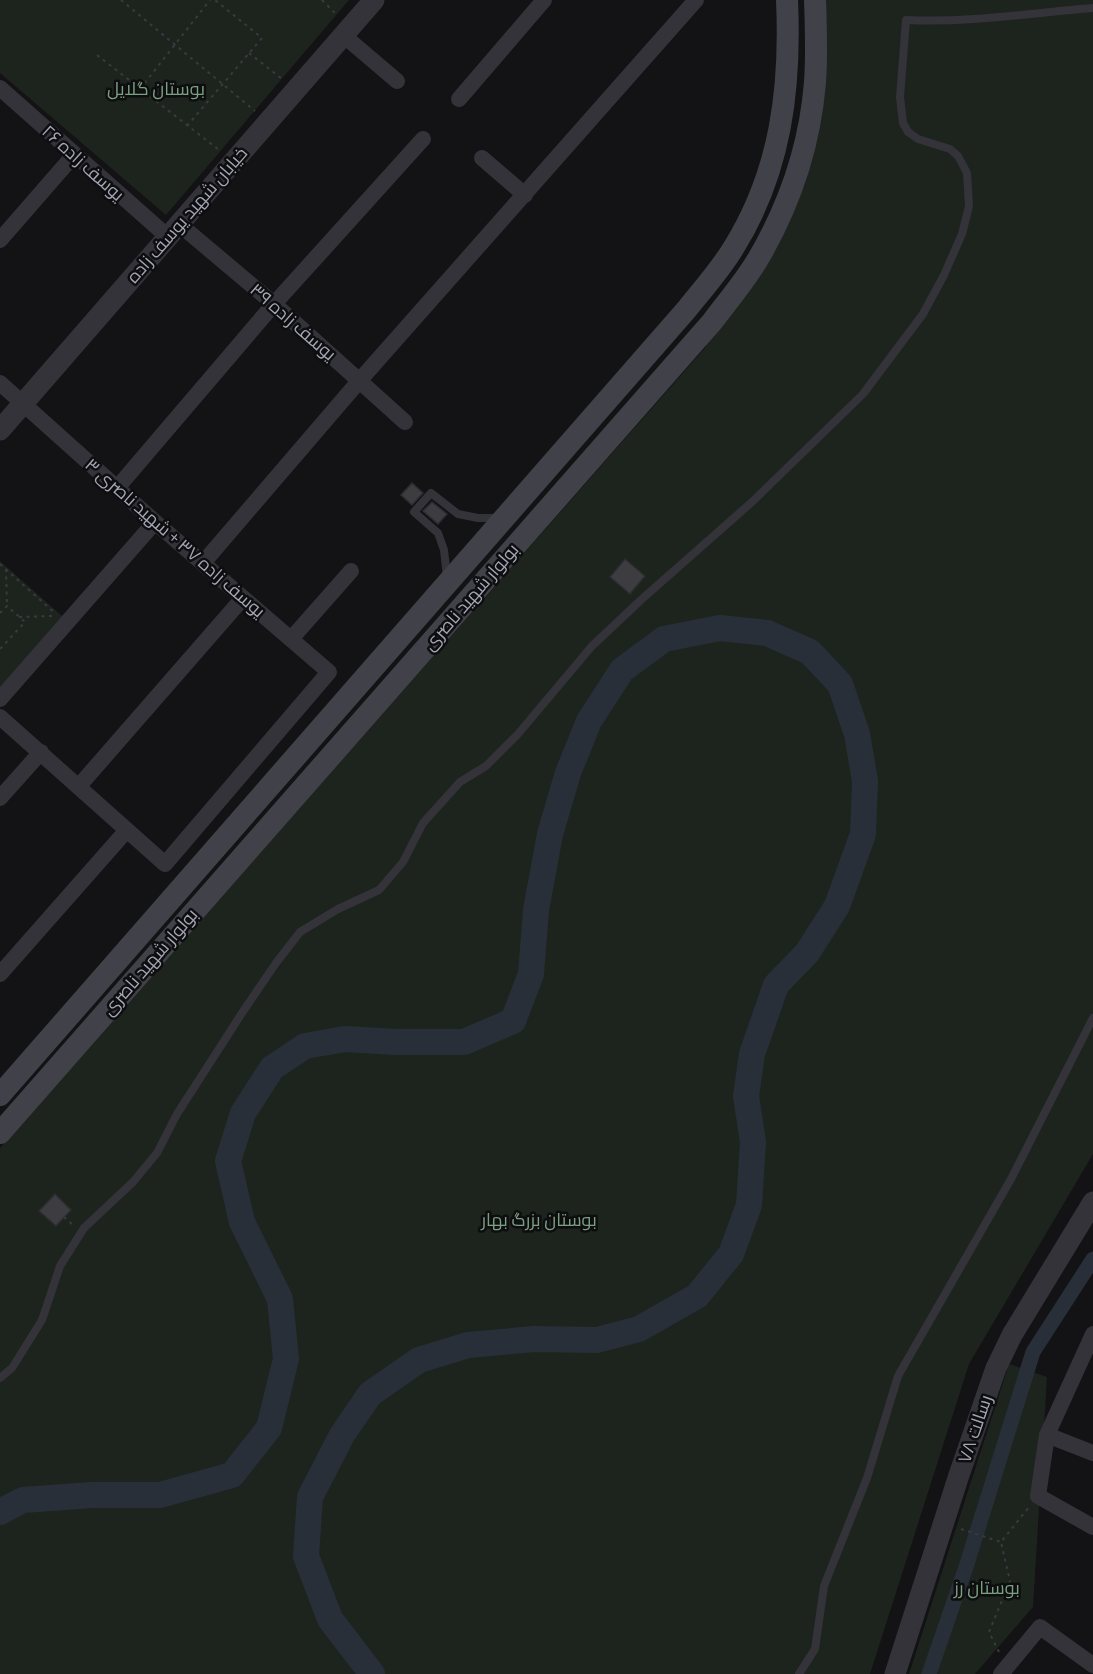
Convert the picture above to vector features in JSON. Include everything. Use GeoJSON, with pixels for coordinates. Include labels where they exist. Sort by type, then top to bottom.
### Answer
{"type":"FeatureCollection","features":[{"type":"Feature","properties":{"kind":"main road","name":"بولوار شهید ناصری"},"geometry":{"type":"LineString","coordinates":[[0,1095],[687,309],[734,247],[772,162],[782,123],[788,62],[787,0]]}},
{"type":"Feature","properties":{"kind":"main road","name":"بولوار شهید ناصری"},"geometry":{"type":"LineString","coordinates":[[0,1133],[712,322],[756,261],[782,213],[798,169],[810,125],[815,82],[815,0]]}},
{"type":"Feature","properties":{"kind":"main road"},"geometry":{"type":"LineString","coordinates":[[332,715],[352,733]]}},
{"type":"Feature","properties":{"kind":"street","name":"خیابان شهید یوسف زاده"},"geometry":{"type":"LineString","coordinates":[[0,430],[374,0]]}},
{"type":"Feature","properties":{"kind":"street"},"geometry":{"type":"LineString","coordinates":[[459,99],[544,0]]}},
{"type":"Feature","properties":{"kind":"street"},"geometry":{"type":"LineString","coordinates":[[203,564],[360,380],[696,0]]}},
{"type":"Feature","properties":{"kind":"street"},"geometry":{"type":"LineString","coordinates":[[343,35],[397,81]]}},
{"type":"Feature","properties":{"kind":"street","name":"یوسف زاده ۲۶"},"geometry":{"type":"LineString","coordinates":[[0,88],[74,155],[173,230]]}},
{"type":"Feature","properties":{"kind":"street"},"geometry":{"type":"LineString","coordinates":[[117,488],[274,304],[423,138]]}},
{"type":"Feature","properties":{"kind":"street"},"geometry":{"type":"LineString","coordinates":[[0,240],[74,155]]}},
{"type":"Feature","properties":{"kind":"street"},"geometry":{"type":"LineString","coordinates":[[482,158],[525,195]]}},
{"type":"Feature","properties":{"kind":"street","name":"یوسف زاده ۳۹"},"geometry":{"type":"LineString","coordinates":[[173,230],[274,304],[405,422]]}},
{"type":"Feature","properties":{"kind":"street","name":"یوسف زاده ۳۷ + شهید ناصری ۳"},"geometry":{"type":"LineString","coordinates":[[0,383],[155,522],[329,672],[165,864],[127,830]]}},
{"type":"Feature","properties":{"kind":"street"},"geometry":{"type":"LineString","coordinates":[[0,699],[155,522]]}},
{"type":"Feature","properties":{"kind":"street"},"geometry":{"type":"LineString","coordinates":[[291,639],[351,572]]}},
{"type":"Feature","properties":{"kind":"street"},"geometry":{"type":"LineString","coordinates":[[79,786],[243,598]]}},
{"type":"Feature","properties":{"kind":"street"},"geometry":{"type":"LineString","coordinates":[[0,717],[127,830],[0,974]]}},
{"type":"Feature","properties":{"kind":"street"},"geometry":{"type":"LineString","coordinates":[[0,798],[41,752]]}},
{"type":"Feature","properties":{"kind":"street","name":"رسالت ۷۸"},"geometry":{"type":"LineString","coordinates":[[895,1674],[996,1368],[1012,1335],[1093,1202]]}},
{"type":"Feature","properties":{"kind":"street"},"geometry":{"type":"LineString","coordinates":[[1093,1334],[1089,1352],[1047,1435],[1038,1496],[1093,1527]]}},
{"type":"Feature","properties":{"kind":"street"},"geometry":{"type":"LineString","coordinates":[[1047,1435],[1093,1453]]}},
{"type":"Feature","properties":{"kind":"street"},"geometry":{"type":"LineString","coordinates":[[1004,1671],[1040,1627],[1093,1665]]}},
{"type":"Feature","properties":{"kind":"lane"},"geometry":{"type":"LineString","coordinates":[[0,1378],[12,1368],[42,1320],[60,1266],[81,1233],[133,1182],[157,1153],[177,1114],[242,1013],[300,932],[338,909],[379,890],[403,862],[423,823],[460,782],[486,766],[518,734],[592,646],[752,502],[863,394],[923,314],[962,234],[969,206],[967,173],[958,156],[950,149],[918,139],[908,132],[903,123],[900,98],[906,20],[938,22],[1093,8]]}},
{"type":"Feature","properties":{"kind":"lane"},"geometry":{"type":"LineString","coordinates":[[447,583],[444,550],[438,533],[414,512],[431,493],[458,514],[478,518],[505,518]]}},
{"type":"Feature","properties":{"kind":"lane"},"geometry":{"type":"LineString","coordinates":[[799,1674],[815,1649],[824,1586],[867,1478],[898,1376],[1011,1179],[1093,1018]]}},
{"type":"Feature","properties":{"kind":"path"},"geometry":{"type":"LineString","coordinates":[[121,0],[256,111]]}},
{"type":"Feature","properties":{"kind":"path"},"geometry":{"type":"LineString","coordinates":[[140,89],[210,0]]}},
{"type":"Feature","properties":{"kind":"path"},"geometry":{"type":"LineString","coordinates":[[187,126],[262,38],[215,0]]}},
{"type":"Feature","properties":{"kind":"path"},"geometry":{"type":"LineString","coordinates":[[249,53],[296,90]]}},
{"type":"Feature","properties":{"kind":"path"},"geometry":{"type":"LineString","coordinates":[[97,55],[233,161]]}},
{"type":"Feature","properties":{"kind":"path"},"geometry":{"type":"LineString","coordinates":[[0,570],[2,566]]}},
{"type":"Feature","properties":{"kind":"path"},"geometry":{"type":"LineString","coordinates":[[0,649],[25,622],[7,606],[2,566]]}},
{"type":"Feature","properties":{"kind":"path"},"geometry":{"type":"LineString","coordinates":[[2,566],[58,615]]}},
{"type":"Feature","properties":{"kind":"path"},"geometry":{"type":"LineString","coordinates":[[0,613],[7,606]]}},
{"type":"Feature","properties":{"kind":"path"},"geometry":{"type":"LineString","coordinates":[[19,617],[58,615]]}},
{"type":"Feature","properties":{"kind":"path"},"geometry":{"type":"LineString","coordinates":[[51,624],[58,615]]}},
{"type":"Feature","properties":{"kind":"path"},"geometry":{"type":"LineString","coordinates":[[1001,1542],[1038,1496]]}},
{"type":"Feature","properties":{"kind":"path"},"geometry":{"type":"LineString","coordinates":[[958,1528],[1001,1542]]}},
{"type":"Feature","properties":{"kind":"path"},"geometry":{"type":"LineString","coordinates":[[1001,1542],[1010,1581],[989,1632],[1004,1671]]}},
{"type":"Feature","properties":{"kind":"green space","name":"بوستان گلایل"},"geometry":{"type":"Polygon","coordinates":[[[0,0],[349,0],[166,215],[0,73],[0,0]]]}},
{"type":"Feature","properties":{"kind":"green space","name":"بوستان بزرگ بهار"},"geometry":{"type":"Polygon","coordinates":[[[821,0],[1093,0],[1093,1154],[969,1364],[870,1674],[0,1674],[0,1148],[704,349],[764,260],[801,182],[821,0]]]}},
{"type":"Feature","properties":{"kind":"green space"},"geometry":{"type":"Polygon","coordinates":[[[0,561],[62,616],[0,687],[0,561]]]}},
{"type":"Feature","properties":{"kind":"green space","name":"بوستان رز"},"geometry":{"type":"Polygon","coordinates":[[[1009,1364],[1047,1377],[1033,1607],[975,1674],[909,1674],[1009,1364]]]}},
{"type":"Feature","properties":{"kind":"building"},"geometry":{"type":"Polygon","coordinates":[[[412,483],[423,493],[412,505],[401,495],[412,483]]]}},
{"type":"Feature","properties":{"kind":"building"},"geometry":{"type":"Polygon","coordinates":[[[432,502],[447,514],[438,524],[423,511],[432,502]]]}},
{"type":"Feature","properties":{"kind":"building"},"geometry":{"type":"Polygon","coordinates":[[[625,559],[645,576],[630,594],[610,577],[625,559]]]}},
{"type":"Feature","properties":{"kind":"building"},"geometry":{"type":"Polygon","coordinates":[[[55,1194],[71,1210],[56,1226],[39,1211],[55,1194]]]}},
{"type":"Feature","properties":{"kind":"waterway"},"geometry":{"type":"LineString","coordinates":[[0,1512],[23,1500],[92,1495],[160,1495],[232,1475],[269,1428],[286,1359],[280,1299],[242,1222],[228,1161],[243,1113],[272,1068],[305,1046],[345,1039],[464,1042],[513,1021],[531,974],[536,910],[550,834],[568,773],[589,721],[622,670],[664,639],[720,628],[767,633],[810,652],[840,684],[857,734],[865,781],[863,834],[837,906],[807,953],[776,985],[752,1054],[746,1096],[753,1142],[749,1205],[731,1254],[697,1296],[639,1329],[597,1340],[534,1339],[468,1345],[419,1360],[370,1394],[342,1435],[310,1497],[306,1556],[330,1619],[372,1674]]}},
{"type":"Feature","properties":{"kind":"waterway"},"geometry":{"type":"LineString","coordinates":[[929,1674],[966,1567],[1033,1352],[1093,1259]]}}]}
